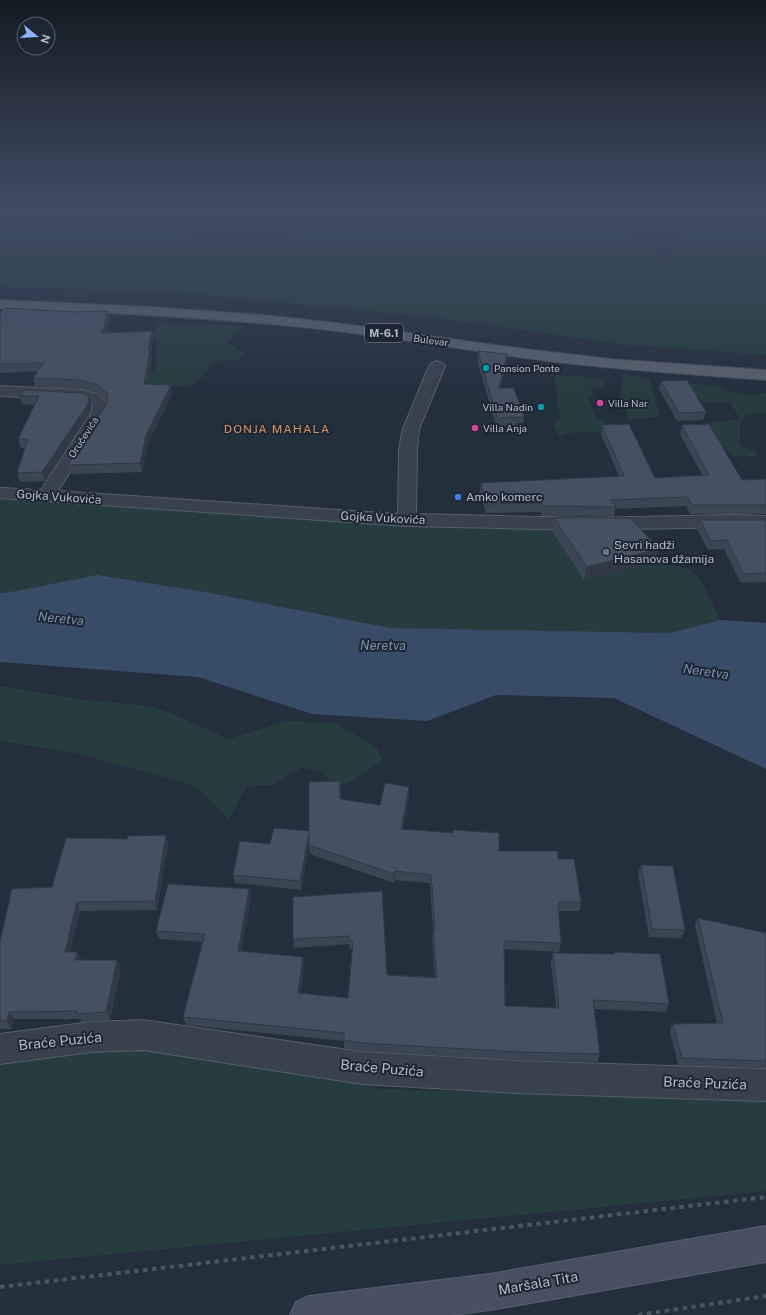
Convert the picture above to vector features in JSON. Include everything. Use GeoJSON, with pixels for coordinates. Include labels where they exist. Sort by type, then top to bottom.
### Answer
{"type":"FeatureCollection","features":[{"type":"Feature","properties":{"kind":"main road","name":"M-6.1"},"geometry":{"type":"LineString","coordinates":[[0,295],[261,310],[539,344],[688,359],[766,364]]}},
{"type":"Feature","properties":{"kind":"main road","name":"Bulevar"},"geometry":{"type":"LineString","coordinates":[[0,304],[120,308],[244,317],[368,331],[589,361],[676,370],[766,375]]}},
{"type":"Feature","properties":{"kind":"street"},"geometry":{"type":"LineString","coordinates":[[408,520],[408,449],[411,429],[437,366]]}},
{"type":"Feature","properties":{"kind":"street","name":"Oručevića"},"geometry":{"type":"LineString","coordinates":[[0,391],[80,395],[92,397],[101,404],[99,413],[46,496]]}},
{"type":"Feature","properties":{"kind":"street","name":"Gojka Vukovića"},"geometry":{"type":"LineString","coordinates":[[0,493],[408,520],[583,524],[766,522]]}},
{"type":"Feature","properties":{"kind":"street","name":"Braće Puzića"},"geometry":{"type":"LineString","coordinates":[[0,1048],[91,1037],[143,1035],[362,1068],[517,1077],[766,1085]]}},
{"type":"Feature","properties":{"kind":"street","name":"Maršala Tita"},"geometry":{"type":"LineString","coordinates":[[309,1315],[490,1292],[766,1244]]}},
{"type":"Feature","properties":{"kind":"path"},"geometry":{"type":"LineString","coordinates":[[0,1287],[766,1197]]}},
{"type":"Feature","properties":{"kind":"path"},"geometry":{"type":"LineString","coordinates":[[638,1315],[766,1296]]}},
{"type":"Feature","properties":{"kind":"green space"},"geometry":{"type":"Polygon","coordinates":[[[0,270],[766,270],[766,355],[617,344],[440,318],[261,300],[143,290],[0,287],[0,270]]]}},
{"type":"Feature","properties":{"kind":"green space"},"geometry":{"type":"Polygon","coordinates":[[[160,323],[244,326],[227,342],[245,353],[238,360],[213,361],[201,378],[187,386],[174,387],[166,384],[142,388],[133,375],[155,371],[157,338],[150,337],[160,323]]]}},
{"type":"Feature","properties":{"kind":"green space"},"geometry":{"type":"Polygon","coordinates":[[[623,374],[650,379],[656,399],[659,417],[634,419],[633,421],[629,420],[620,397],[623,374]]]}},
{"type":"Feature","properties":{"kind":"green space"},"geometry":{"type":"Polygon","coordinates":[[[554,375],[597,378],[605,381],[603,388],[590,389],[594,396],[589,399],[596,418],[605,421],[607,431],[568,433],[559,437],[553,425],[560,418],[554,375]]]}},
{"type":"Feature","properties":{"kind":"green space"},"geometry":{"type":"Polygon","coordinates":[[[680,382],[722,387],[722,390],[752,395],[766,393],[766,413],[747,415],[740,423],[740,446],[755,451],[757,457],[733,456],[717,440],[704,423],[740,419],[730,402],[703,402],[680,382]]]}},
{"type":"Feature","properties":{"kind":"green space"},"geometry":{"type":"Polygon","coordinates":[[[0,493],[557,523],[584,580],[655,562],[693,570],[707,592],[720,620],[670,633],[391,628],[205,592],[17,591],[0,593],[0,493]]]}},
{"type":"Feature","properties":{"kind":"green space"},"geometry":{"type":"Polygon","coordinates":[[[0,686],[78,699],[149,706],[173,714],[229,739],[286,721],[335,723],[377,748],[382,761],[354,780],[334,788],[323,771],[301,768],[272,785],[247,786],[229,820],[195,786],[76,753],[0,741],[0,686]]]}},
{"type":"Feature","properties":{"kind":"green space"},"geometry":{"type":"Polygon","coordinates":[[[133,1044],[380,1089],[766,1101],[766,1191],[0,1265],[0,1061],[133,1044]]]}},
{"type":"Feature","properties":{"kind":"water","name":"Neretva"},"geometry":{"type":"Polygon","coordinates":[[[97,575],[205,592],[391,628],[670,633],[720,620],[766,623],[766,769],[614,698],[496,695],[427,721],[312,714],[198,677],[0,662],[0,593],[97,575]]]}},
{"type":"Feature","properties":{"kind":"building"},"geometry":{"type":"Polygon","coordinates":[[[4,308],[77,312],[108,311],[102,333],[152,331],[148,349],[150,349],[144,384],[171,385],[146,435],[140,463],[68,465],[106,405],[108,394],[96,384],[79,380],[33,378],[44,363],[0,364],[0,314],[4,308]]]}},
{"type":"Feature","properties":{"kind":"building"},"geometry":{"type":"Polygon","coordinates":[[[478,351],[507,354],[499,388],[514,388],[524,417],[497,418],[478,351]]]}},
{"type":"Feature","properties":{"kind":"building"},"geometry":{"type":"Polygon","coordinates":[[[687,380],[706,412],[679,413],[661,381],[687,380]]]}},
{"type":"Feature","properties":{"kind":"building"},"geometry":{"type":"Polygon","coordinates":[[[24,390],[79,393],[89,397],[88,404],[42,472],[17,473],[28,439],[18,439],[39,396],[20,396],[24,390]]]}},
{"type":"Feature","properties":{"kind":"building"},"geometry":{"type":"Polygon","coordinates":[[[629,424],[655,478],[709,475],[682,425],[709,424],[742,480],[766,479],[766,505],[692,505],[688,497],[610,500],[616,507],[543,506],[541,503],[487,504],[481,483],[624,476],[602,425],[629,424]]]}},
{"type":"Feature","properties":{"kind":"building"},"geometry":{"type":"Polygon","coordinates":[[[554,518],[630,518],[659,549],[587,567],[554,518]]]}},
{"type":"Feature","properties":{"kind":"building"},"geometry":{"type":"Polygon","coordinates":[[[700,520],[766,520],[766,573],[744,574],[727,540],[711,541],[700,520]]]}},
{"type":"Feature","properties":{"kind":"building"},"geometry":{"type":"Polygon","coordinates":[[[340,781],[340,799],[380,805],[385,783],[409,787],[401,829],[453,833],[453,830],[499,833],[499,851],[558,851],[558,859],[574,859],[581,902],[558,902],[561,943],[504,941],[505,1006],[559,1008],[553,953],[614,954],[614,952],[660,954],[669,1004],[593,1000],[600,1054],[519,1052],[362,1043],[344,1040],[344,1033],[183,1017],[205,934],[156,931],[168,884],[249,889],[238,951],[303,957],[298,993],[348,998],[353,941],[349,941],[349,936],[293,939],[293,897],[382,891],[387,975],[437,978],[433,932],[435,932],[432,888],[434,888],[432,887],[431,875],[395,871],[394,874],[309,845],[309,833],[300,881],[233,875],[240,841],[270,844],[274,828],[309,831],[309,782],[340,781]]]}},
{"type":"Feature","properties":{"kind":"building"},"geometry":{"type":"Polygon","coordinates":[[[166,835],[155,901],[77,902],[65,952],[77,952],[75,960],[117,960],[106,1012],[77,1014],[78,1011],[9,1012],[7,1021],[0,1021],[0,941],[12,889],[52,887],[66,838],[127,839],[128,836],[166,835]]]}},
{"type":"Feature","properties":{"kind":"building"},"geometry":{"type":"Polygon","coordinates":[[[641,865],[673,866],[685,930],[652,929],[641,865]]]}},
{"type":"Feature","properties":{"kind":"building"},"geometry":{"type":"Polygon","coordinates":[[[698,918],[766,933],[766,1061],[682,1058],[673,1024],[723,1023],[698,918]]]}},
{"type":"Feature","properties":{"kind":"place","name":"Pansion Ponte"},"geometry":{"type":"Point","coordinates":[486,368]}},
{"type":"Feature","properties":{"kind":"place","name":"Villa Nar"},"geometry":{"type":"Point","coordinates":[600,403]}},
{"type":"Feature","properties":{"kind":"place","name":"Villa Nadin"},"geometry":{"type":"Point","coordinates":[541,407]}},
{"type":"Feature","properties":{"kind":"place","name":"Villa Anja"},"geometry":{"type":"Point","coordinates":[475,428]}},
{"type":"Feature","properties":{"kind":"place","name":"Amko komerc"},"geometry":{"type":"Point","coordinates":[458,497]}},
{"type":"Feature","properties":{"kind":"place","name":"Sevri hadži Hasanova džamija"},"geometry":{"type":"Point","coordinates":[606,552]}},
{"type":"Feature","properties":{"kind":"district","name":"DONJA MAHALA"},"geometry":{"type":"Point","coordinates":[277,429]}}]}
